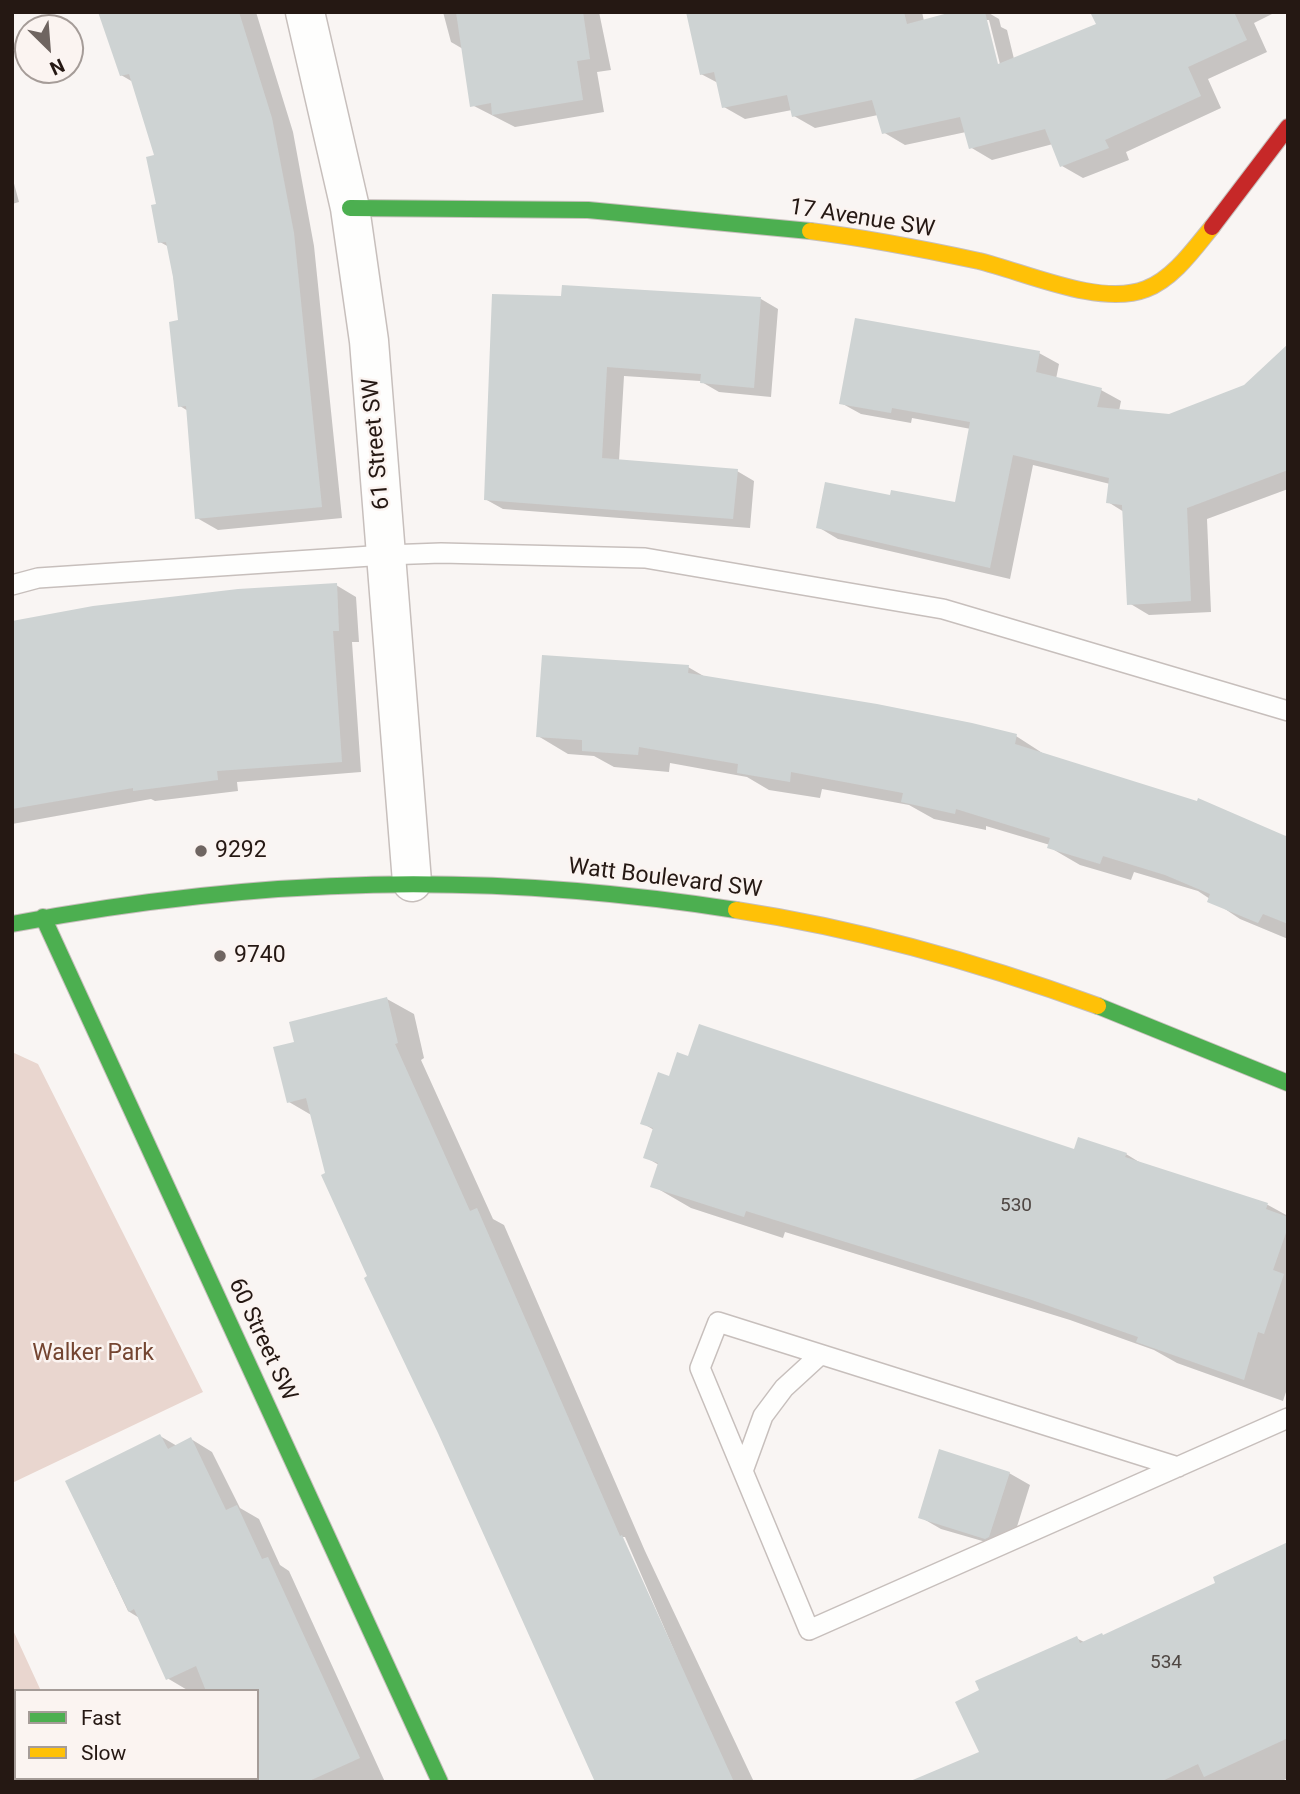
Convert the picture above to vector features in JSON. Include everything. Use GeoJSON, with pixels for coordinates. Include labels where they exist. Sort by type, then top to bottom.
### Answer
{"type":"FeatureCollection","features":[{"type":"Feature","properties":{"kind":"street","name":"61 Street SW"},"geometry":{"type":"LineString","coordinates":[[305,12],[350,208],[369,341],[412,882]]}},
{"type":"Feature","properties":{"kind":"street","name":"17 Avenue SW"},"geometry":{"type":"LineString","coordinates":[[350,208],[527,206],[643,212],[853,238],[980,261],[1091,290],[1131,294],[1150,288],[1177,268],[1288,127]]}},
{"type":"Feature","properties":{"kind":"street","name":"Watt Boulevard SW"},"geometry":{"type":"LineString","coordinates":[[12,924],[145,900],[412,882],[602,891],[695,902],[871,934],[1077,998],[1288,1083]]}},
{"type":"Feature","properties":{"kind":"street","name":"60 Street SW"},"geometry":{"type":"LineString","coordinates":[[43,917],[440,1782]]}},
{"type":"Feature","properties":{"kind":"lane"},"geometry":{"type":"LineString","coordinates":[[12,585],[38,578],[386,555],[441,553],[645,558],[943,609],[1288,711]]}},
{"type":"Feature","properties":{"kind":"lane"},"geometry":{"type":"LineString","coordinates":[[1178,1467],[718,1322],[700,1368],[809,1630],[1288,1419]]}},
{"type":"Feature","properties":{"kind":"lane"},"geometry":{"type":"LineString","coordinates":[[743,1471],[763,1416],[784,1388],[820,1355]]}},
{"type":"Feature","properties":{"kind":"green space","name":"Walker Park"},"geometry":{"type":"Polygon","coordinates":[[[12,1052],[38,1064],[203,1392],[12,1483],[12,1052]]]}},
{"type":"Feature","properties":{"kind":"green space"},"geometry":{"type":"Polygon","coordinates":[[[12,1628],[40,1689],[14,1689],[14,1780],[83,1782],[12,1782],[12,1628]]]}},
{"type":"Feature","properties":{"kind":"building"},"geometry":{"type":"Polygon","coordinates":[[[98,12],[239,12],[272,118],[294,233],[322,507],[195,519],[186,406],[178,407],[169,322],[178,320],[173,277],[166,242],[158,243],[151,205],[156,204],[146,157],[154,155],[129,74],[120,76],[98,12]]]}},
{"type":"Feature","properties":{"kind":"building"},"geometry":{"type":"Polygon","coordinates":[[[456,12],[583,12],[590,59],[577,61],[583,100],[492,115],[491,103],[470,107],[456,12]]]}},
{"type":"Feature","properties":{"kind":"building"},"geometry":{"type":"Polygon","coordinates":[[[686,12],[904,12],[907,24],[952,12],[985,12],[998,64],[1096,24],[1090,12],[1234,12],[1247,40],[1188,67],[1201,96],[1105,140],[1109,148],[1060,167],[1045,129],[969,149],[960,117],[882,134],[872,100],[792,117],[787,95],[722,108],[714,72],[700,75],[686,12]]]}},
{"type":"Feature","properties":{"kind":"building"},"geometry":{"type":"Polygon","coordinates":[[[562,285],[761,297],[754,388],[700,383],[701,374],[607,367],[602,458],[738,469],[733,519],[484,500],[492,294],[561,296],[562,285]]]}},
{"type":"Feature","properties":{"kind":"building"},"geometry":{"type":"Polygon","coordinates":[[[855,318],[1040,351],[1036,372],[1102,388],[1097,407],[1169,414],[1244,385],[1288,344],[1288,470],[1187,508],[1191,601],[1127,605],[1122,505],[1106,503],[1109,478],[1013,455],[990,568],[816,528],[825,482],[890,495],[891,490],[955,502],[970,422],[892,408],[891,413],[839,404],[855,318]]]}},
{"type":"Feature","properties":{"kind":"building"},"geometry":{"type":"Polygon","coordinates":[[[337,583],[339,631],[333,631],[342,762],[217,771],[218,780],[133,791],[133,788],[12,809],[12,621],[93,606],[238,589],[337,583]]]}},
{"type":"Feature","properties":{"kind":"building"},"geometry":{"type":"Polygon","coordinates":[[[542,655],[689,665],[688,673],[877,704],[972,723],[1017,734],[1015,744],[1197,801],[1198,798],[1288,837],[1288,924],[1263,914],[1258,923],[1207,902],[1210,894],[1165,875],[1103,856],[1100,864],[1047,848],[1050,838],[956,809],[955,814],[901,802],[903,793],[791,772],[790,782],[737,773],[738,764],[639,747],[638,755],[582,751],[582,740],[536,737],[542,655]]]}},
{"type":"Feature","properties":{"kind":"building"},"geometry":{"type":"Polygon","coordinates":[[[387,997],[398,1043],[395,1044],[470,1211],[477,1208],[620,1536],[622,1535],[734,1782],[595,1782],[438,1433],[364,1278],[367,1276],[321,1175],[325,1173],[306,1098],[287,1103],[273,1047],[294,1042],[289,1022],[387,997]]]}},
{"type":"Feature","properties":{"kind":"building"},"geometry":{"type":"Polygon","coordinates":[[[699,1024],[1074,1149],[1078,1137],[1127,1153],[1125,1157],[1268,1203],[1266,1209],[1288,1217],[1288,1227],[1273,1270],[1284,1274],[1264,1334],[1258,1332],[1244,1380],[1136,1342],[1138,1337],[1029,1299],[746,1211],[744,1217],[650,1187],[658,1163],[643,1158],[653,1128],[640,1124],[658,1072],[669,1076],[677,1052],[688,1056],[699,1024]]]}},
{"type":"Feature","properties":{"kind":"building"},"geometry":{"type":"Polygon","coordinates":[[[160,1434],[168,1449],[191,1437],[226,1510],[237,1505],[262,1559],[268,1557],[360,1758],[307,1782],[257,1782],[259,1689],[205,1689],[196,1666],[166,1680],[134,1609],[129,1612],[65,1481],[160,1434]]]}},
{"type":"Feature","properties":{"kind":"building"},"geometry":{"type":"Polygon","coordinates":[[[939,1449],[1010,1472],[989,1537],[985,1539],[918,1518],[939,1449]]]}},
{"type":"Feature","properties":{"kind":"building"},"geometry":{"type":"Polygon","coordinates":[[[1288,1542],[1288,1738],[1204,1777],[1198,1764],[1160,1782],[908,1782],[979,1752],[955,1702],[979,1690],[975,1681],[1077,1636],[1080,1643],[1102,1633],[1103,1635],[1215,1583],[1213,1577],[1288,1542]]]}},
{"type":"Feature","properties":{"kind":"traffic: fast"},"geometry":{"type":"LineString","coordinates":[[350,208],[588,210],[810,231]]}},
{"type":"Feature","properties":{"kind":"traffic: fast"},"geometry":{"type":"LineString","coordinates":[[12,924],[105,908],[195,897],[373,885],[552,889],[643,897],[736,910]]}},
{"type":"Feature","properties":{"kind":"traffic: fast"},"geometry":{"type":"LineString","coordinates":[[43,917],[440,1782]]}},
{"type":"Feature","properties":{"kind":"traffic: fast"},"geometry":{"type":"LineString","coordinates":[[1098,1006],[1288,1083]]}},
{"type":"Feature","properties":{"kind":"traffic: slow"},"geometry":{"type":"LineString","coordinates":[[810,231],[979,261],[1062,286],[1107,294],[1128,293],[1156,284],[1182,262],[1212,227]]}},
{"type":"Feature","properties":{"kind":"traffic: slow"},"geometry":{"type":"LineString","coordinates":[[736,910],[829,927],[920,949],[1098,1006]]}},
{"type":"Feature","properties":{"kind":"traffic: jam"},"geometry":{"type":"LineString","coordinates":[[1212,227],[1288,127]]}},
{"type":"Feature","properties":{"kind":"place","name":"9292"},"geometry":{"type":"Point","coordinates":[201,851]}},
{"type":"Feature","properties":{"kind":"place","name":"9740"},"geometry":{"type":"Point","coordinates":[220,956]}}]}
